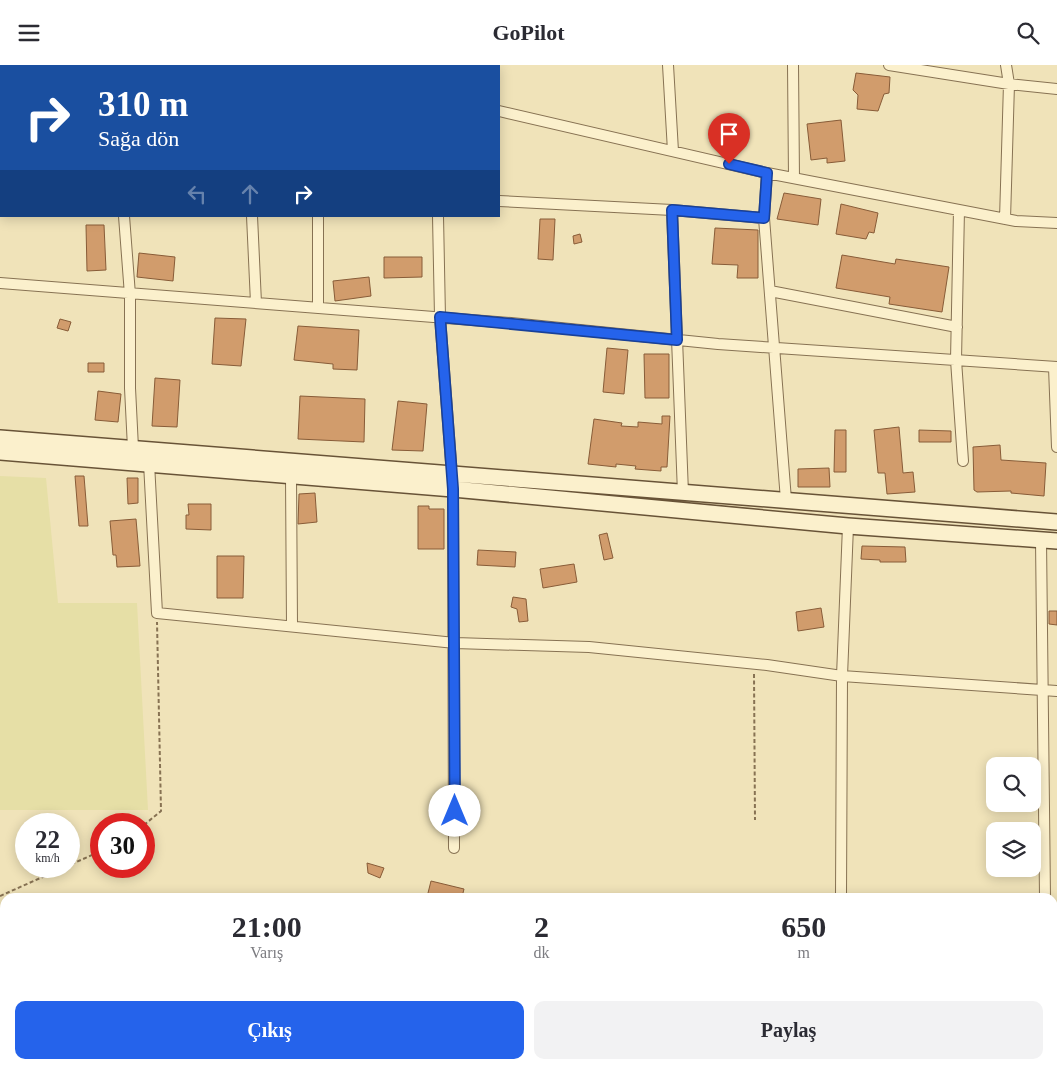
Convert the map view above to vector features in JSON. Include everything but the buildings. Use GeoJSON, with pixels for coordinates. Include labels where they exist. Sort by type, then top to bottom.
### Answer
{"type":"FeatureCollection","features":[{"type":"Feature","properties":{"kind":"street"},"geometry":{"type":"LineString","coordinates":[[668,65],[673,151]]}},
{"type":"Feature","properties":{"kind":"street"},"geometry":{"type":"LineString","coordinates":[[793,65],[794,178]]}},
{"type":"Feature","properties":{"kind":"street"},"geometry":{"type":"LineString","coordinates":[[890,65],[1009,84],[1057,89]]}},
{"type":"Feature","properties":{"kind":"street"},"geometry":{"type":"LineString","coordinates":[[1005,219],[1009,84],[1006,65]]}},
{"type":"Feature","properties":{"kind":"street"},"geometry":{"type":"LineString","coordinates":[[500,111],[767,173],[1005,219],[1057,223]]}},
{"type":"Feature","properties":{"kind":"street"},"geometry":{"type":"LineString","coordinates":[[767,173],[764,218],[786,501]]}},
{"type":"Feature","properties":{"kind":"street"},"geometry":{"type":"LineString","coordinates":[[500,201],[672,210],[764,218]]}},
{"type":"Feature","properties":{"kind":"street"},"geometry":{"type":"LineString","coordinates":[[672,210],[683,493]]}},
{"type":"Feature","properties":{"kind":"street"},"geometry":{"type":"LineString","coordinates":[[959,210],[956,360],[963,461]]}},
{"type":"Feature","properties":{"kind":"street"},"geometry":{"type":"LineString","coordinates":[[124,217],[130,295],[130,388],[133,448]]}},
{"type":"Feature","properties":{"kind":"street"},"geometry":{"type":"LineString","coordinates":[[252,217],[256,303]]}},
{"type":"Feature","properties":{"kind":"street"},"geometry":{"type":"LineString","coordinates":[[318,217],[318,307]]}},
{"type":"Feature","properties":{"kind":"street"},"geometry":{"type":"LineString","coordinates":[[438,217],[440,317],[453,482],[455,643],[454,848]]}},
{"type":"Feature","properties":{"kind":"street"},"geometry":{"type":"LineString","coordinates":[[0,283],[130,295],[440,317],[774,348],[1056,367],[1057,447]]}},
{"type":"Feature","properties":{"kind":"street"},"geometry":{"type":"LineString","coordinates":[[770,291],[957,327]]}},
{"type":"Feature","properties":{"kind":"street"},"geometry":{"type":"LineString","coordinates":[[0,438],[133,448],[848,526],[1057,541]]}},
{"type":"Feature","properties":{"kind":"street"},"geometry":{"type":"LineString","coordinates":[[0,452],[291,476],[683,493],[1057,522]]}},
{"type":"Feature","properties":{"kind":"street"},"geometry":{"type":"LineString","coordinates":[[149,463],[157,613],[292,625],[455,643],[589,647],[754,664],[842,676],[1057,691]]}},
{"type":"Feature","properties":{"kind":"street"},"geometry":{"type":"LineString","coordinates":[[291,476],[292,625]]}},
{"type":"Feature","properties":{"kind":"street"},"geometry":{"type":"LineString","coordinates":[[841,893],[842,676],[848,526]]}},
{"type":"Feature","properties":{"kind":"street"},"geometry":{"type":"LineString","coordinates":[[1041,540],[1041,690],[1045,893]]}},
{"type":"Feature","properties":{"kind":"path"},"geometry":{"type":"LineString","coordinates":[[155,816],[161,811],[157,613]]}},
{"type":"Feature","properties":{"kind":"path"},"geometry":{"type":"LineString","coordinates":[[754,664],[754,820]]}},
{"type":"Feature","properties":{"kind":"path"},"geometry":{"type":"LineString","coordinates":[[7,893],[90,856]]}},
{"type":"Feature","properties":{"kind":"shaded area"},"geometry":{"type":"Polygon","coordinates":[[[0,476],[46,478],[58,603],[137,603],[148,810],[0,810],[0,476]]]}},
{"type":"Feature","properties":{"kind":"route"},"geometry":{"type":"LineString","coordinates":[[455,811],[453,489],[440,317],[677,340],[672,210],[764,218],[767,173],[729,164]]}}]}
